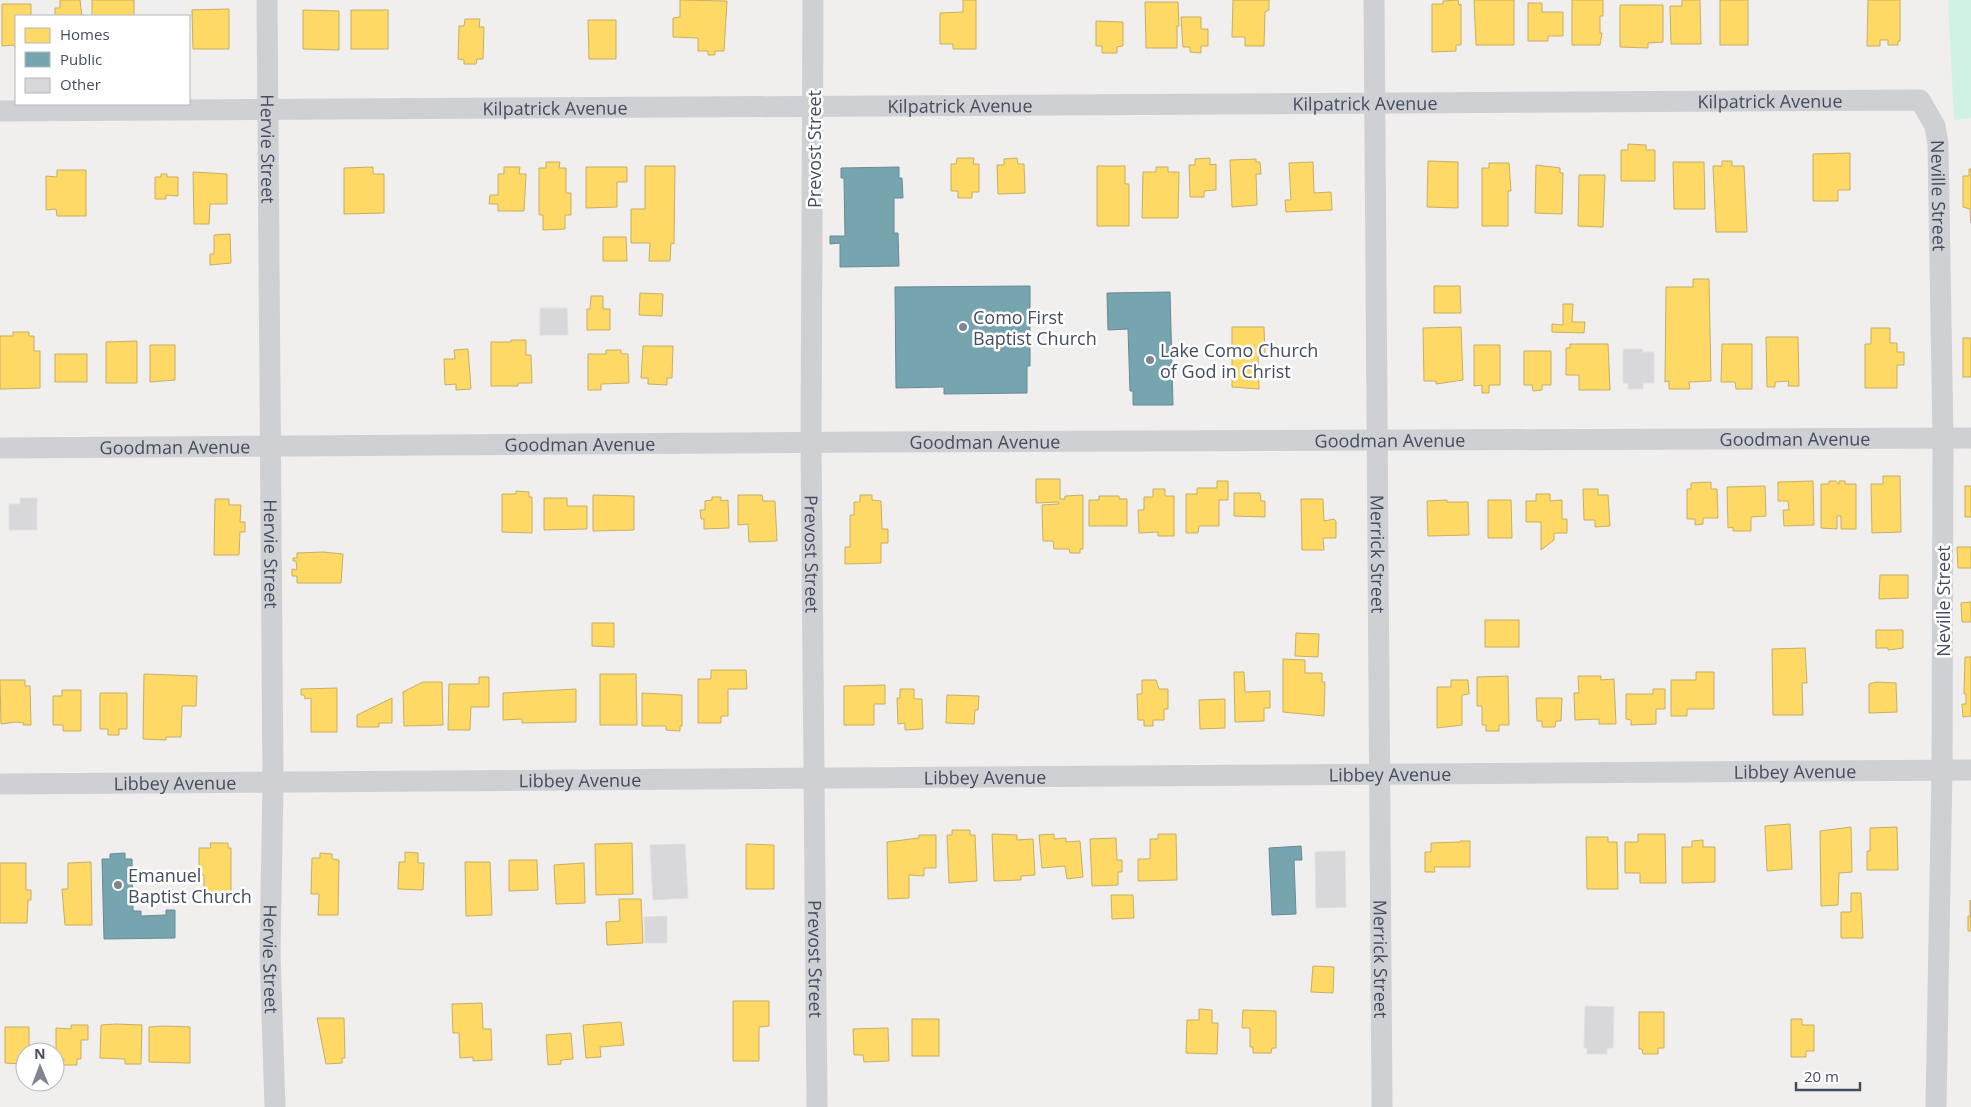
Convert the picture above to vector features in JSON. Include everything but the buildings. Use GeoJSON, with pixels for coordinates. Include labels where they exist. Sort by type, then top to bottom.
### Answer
{"type":"FeatureCollection","features":[{"type":"Feature","properties":{"kind":"street","name":"Hervie Street"},"geometry":{"type":"LineString","coordinates":[[267,0],[273,782],[270,953],[275,1107]]}},
{"type":"Feature","properties":{"kind":"street","name":"Prevost Street"},"geometry":{"type":"LineString","coordinates":[[813,0],[811,442],[817,1107]]}},
{"type":"Feature","properties":{"kind":"street","name":"Merrick Street"},"geometry":{"type":"LineString","coordinates":[[1374,0],[1382,1107]]}},
{"type":"Feature","properties":{"kind":"street","name":"Kilpatrick Avenue"},"geometry":{"type":"LineString","coordinates":[[0,111],[1920,100]]}},
{"type":"Feature","properties":{"kind":"street","name":"Neville Street"},"geometry":{"type":"LineString","coordinates":[[1920,100],[1935,126],[1938,144],[1943,439],[1942,770],[1936,1107]]}},
{"type":"Feature","properties":{"kind":"street","name":"Goodman Avenue"},"geometry":{"type":"LineString","coordinates":[[0,448],[811,442],[1971,438]]}},
{"type":"Feature","properties":{"kind":"street","name":"Libbey Avenue"},"geometry":{"type":"LineString","coordinates":[[0,784],[1971,770]]}},
{"type":"Feature","properties":{"kind":"green space"},"geometry":{"type":"Polygon","coordinates":[[[1948,0],[1971,0],[1971,118],[1954,120],[1948,0]]]}},
{"type":"Feature","properties":{"kind":"place","name":"Como First Baptist Church"},"geometry":{"type":"Point","coordinates":[963,327]}},
{"type":"Feature","properties":{"kind":"place","name":"Lake Como Church of God in Christ"},"geometry":{"type":"Point","coordinates":[1150,360]}},
{"type":"Feature","properties":{"kind":"place","name":"Emanuel Baptist Church"},"geometry":{"type":"Point","coordinates":[118,885]}}]}
